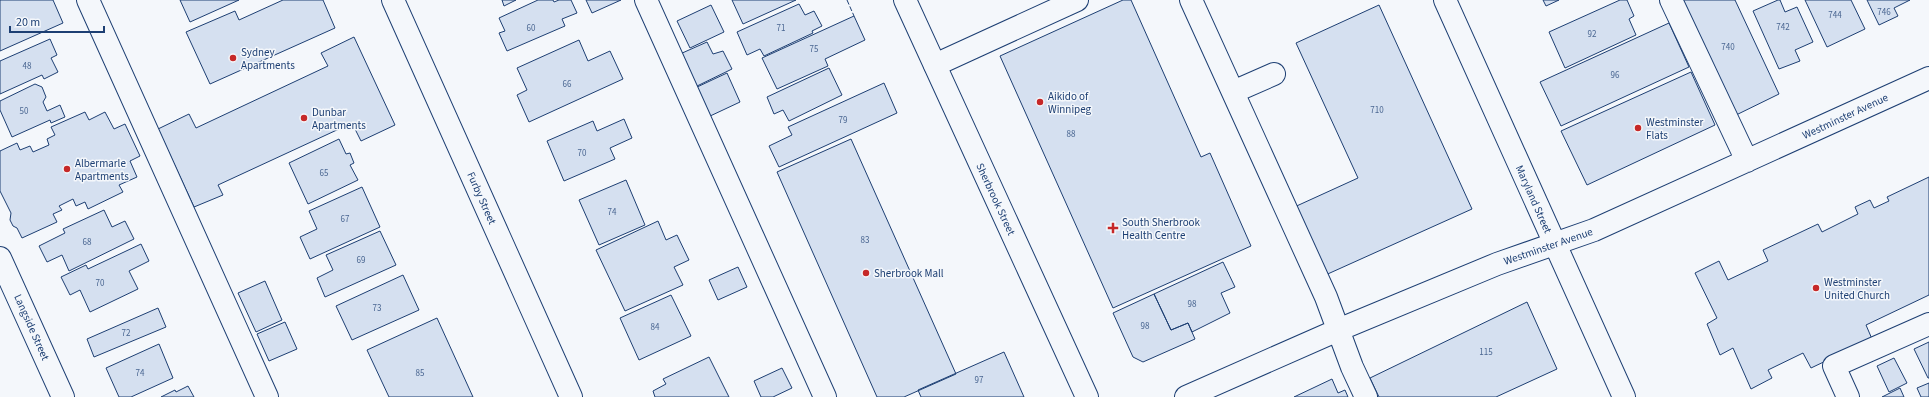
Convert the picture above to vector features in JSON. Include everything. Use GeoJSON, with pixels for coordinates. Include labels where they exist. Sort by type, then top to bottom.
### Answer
{"type":"FeatureCollection","features":[{"type":"Feature","properties":{"kind":"street"},"geometry":{"type":"LineString","coordinates":[[88,0],[267,397]]}},
{"type":"Feature","properties":{"kind":"street","name":"Furby Street"},"geometry":{"type":"LineString","coordinates":[[393,0],[571,397]]}},
{"type":"Feature","properties":{"kind":"street"},"geometry":{"type":"LineString","coordinates":[[646,0],[825,397]]}},
{"type":"Feature","properties":{"kind":"street","name":"Sherbrook Street"},"geometry":{"type":"LineString","coordinates":[[905,0],[1087,397]]}},
{"type":"Feature","properties":{"kind":"street"},"geometry":{"type":"LineString","coordinates":[[935,65],[1077,0]]}},
{"type":"Feature","properties":{"kind":"street"},"geometry":{"type":"LineString","coordinates":[[1191,0],[1330,307],[1366,397]]}},
{"type":"Feature","properties":{"kind":"street","name":"Maryland Street"},"geometry":{"type":"LineString","coordinates":[[1445,0],[1624,397]]}},
{"type":"Feature","properties":{"kind":"street"},"geometry":{"type":"LineString","coordinates":[[1671,0],[1747,161]]}},
{"type":"Feature","properties":{"kind":"street"},"geometry":{"type":"LineString","coordinates":[[1233,92],[1274,74]]}},
{"type":"Feature","properties":{"kind":"street","name":"Westminster Avenue"},"geometry":{"type":"LineString","coordinates":[[1186,397],[1338,330],[1497,264],[1594,230],[1929,78]]}},
{"type":"Feature","properties":{"kind":"street","name":"Langside Street"},"geometry":{"type":"LineString","coordinates":[[0,258],[63,397]]}},
{"type":"Feature","properties":{"kind":"street"},"geometry":{"type":"LineString","coordinates":[[1848,397],[1834,366],[1929,324]]}},
{"type":"Feature","properties":{"kind":"building"},"geometry":{"type":"Polygon","coordinates":[[[0,0],[53,0],[63,23],[0,51],[0,0]]]}},
{"type":"Feature","properties":{"kind":"building"},"geometry":{"type":"Polygon","coordinates":[[[180,0],[239,0],[190,22],[180,0]]]}},
{"type":"Feature","properties":{"kind":"building","name":"Sydney Apartments"},"geometry":{"type":"Polygon","coordinates":[[[283,0],[323,0],[335,28],[210,84],[186,32],[235,11],[239,20],[283,0]]]}},
{"type":"Feature","properties":{"kind":"building"},"geometry":{"type":"Polygon","coordinates":[[[502,0],[516,0],[504,6],[502,0]]]}},
{"type":"Feature","properties":{"kind":"building"},"geometry":{"type":"Polygon","coordinates":[[[538,0],[553,0],[554,2],[559,0],[571,0],[577,13],[562,19],[565,26],[507,51],[499,33],[505,31],[499,18],[538,0]]]}},
{"type":"Feature","properties":{"kind":"building"},"geometry":{"type":"Polygon","coordinates":[[[586,0],[621,0],[592,13],[586,0]]]}},
{"type":"Feature","properties":{"kind":"building"},"geometry":{"type":"Polygon","coordinates":[[[732,0],[796,0],[743,24],[732,0]]]}},
{"type":"Feature","properties":{"kind":"building"},"geometry":{"type":"Polygon","coordinates":[[[1123,0],[1131,0],[1201,157],[1210,153],[1251,246],[1113,308],[1000,56],[1123,0]]]}},
{"type":"Feature","properties":{"kind":"building"},"geometry":{"type":"Polygon","coordinates":[[[1543,0],[1559,0],[1546,6],[1543,0]]]}},
{"type":"Feature","properties":{"kind":"building"},"geometry":{"type":"Polygon","coordinates":[[[1620,0],[1627,0],[1634,16],[1629,19],[1636,35],[1565,68],[1549,32],[1620,0]]]}},
{"type":"Feature","properties":{"kind":"building"},"geometry":{"type":"Polygon","coordinates":[[[1676,0],[1735,0],[1779,94],[1732,117],[1676,0]]]}},
{"type":"Feature","properties":{"kind":"building"},"geometry":{"type":"Polygon","coordinates":[[[1780,0],[1785,12],[1797,7],[1813,42],[1795,50],[1800,61],[1779,69],[1753,11],[1780,0]]]}},
{"type":"Feature","properties":{"kind":"building"},"geometry":{"type":"Polygon","coordinates":[[[1805,0],[1851,0],[1865,29],[1827,47],[1805,0]]]}},
{"type":"Feature","properties":{"kind":"building"},"geometry":{"type":"Polygon","coordinates":[[[1867,0],[1910,0],[1894,8],[1898,16],[1879,25],[1867,0]]]}},
{"type":"Feature","properties":{"kind":"building"},"geometry":{"type":"Polygon","coordinates":[[[799,4],[805,15],[814,11],[822,26],[812,31],[813,33],[764,56],[760,49],[747,55],[737,32],[799,4]]]}},
{"type":"Feature","properties":{"kind":"building"},"geometry":{"type":"Polygon","coordinates":[[[711,5],[724,32],[690,48],[677,21],[711,5]]]}},
{"type":"Feature","properties":{"kind":"building"},"geometry":{"type":"Polygon","coordinates":[[[1379,5],[1472,209],[1321,277],[1290,209],[1358,178],[1296,43],[1379,5]]]}},
{"type":"Feature","properties":{"kind":"building"},"geometry":{"type":"Polygon","coordinates":[[[854,16],[865,40],[825,59],[828,66],[777,89],[762,58],[854,16]]]}},
{"type":"Feature","properties":{"kind":"building"},"geometry":{"type":"Polygon","coordinates":[[[1669,23],[1689,67],[1561,126],[1540,82],[1669,23]]]}},
{"type":"Feature","properties":{"kind":"building","name":"Dunbar Apartments"},"geometry":{"type":"Polygon","coordinates":[[[354,37],[395,125],[361,141],[352,123],[218,185],[223,195],[194,207],[158,129],[189,114],[196,128],[328,66],[321,53],[354,37]]]}},
{"type":"Feature","properties":{"kind":"building"},"geometry":{"type":"Polygon","coordinates":[[[50,39],[57,55],[51,58],[58,72],[44,79],[42,75],[0,94],[0,61],[50,39]]]}},
{"type":"Feature","properties":{"kind":"building"},"geometry":{"type":"Polygon","coordinates":[[[579,40],[588,61],[610,51],[623,79],[529,122],[517,95],[527,90],[517,68],[579,40]]]}},
{"type":"Feature","properties":{"kind":"building"},"geometry":{"type":"Polygon","coordinates":[[[707,42],[713,54],[723,51],[732,69],[695,87],[680,54],[707,42]]]}},
{"type":"Feature","properties":{"kind":"building"},"geometry":{"type":"Polygon","coordinates":[[[829,68],[842,95],[789,121],[783,110],[774,114],[767,97],[829,68]]]}},
{"type":"Feature","properties":{"kind":"building","name":"Westminster Flats"},"geometry":{"type":"Polygon","coordinates":[[[1691,72],[1715,125],[1587,185],[1561,131],[1691,72]]]}},
{"type":"Feature","properties":{"kind":"building"},"geometry":{"type":"Polygon","coordinates":[[[727,73],[740,102],[708,117],[695,88],[727,73]]]}},
{"type":"Feature","properties":{"kind":"building"},"geometry":{"type":"Polygon","coordinates":[[[884,83],[897,113],[779,167],[769,146],[792,135],[788,127],[884,83]]]}},
{"type":"Feature","properties":{"kind":"building"},"geometry":{"type":"Polygon","coordinates":[[[35,84],[42,87],[46,97],[43,102],[47,111],[60,105],[65,117],[51,123],[50,120],[12,137],[0,110],[0,101],[35,84]]]}},
{"type":"Feature","properties":{"kind":"building","name":"Albermarle Apartments"},"geometry":{"type":"Polygon","coordinates":[[[85,112],[89,120],[105,112],[114,129],[125,124],[140,156],[130,161],[137,177],[119,185],[123,192],[88,209],[85,202],[76,206],[73,199],[59,206],[62,210],[53,214],[57,222],[22,238],[17,228],[13,226],[10,220],[11,213],[0,191],[0,151],[17,143],[20,150],[30,146],[33,152],[49,145],[47,139],[55,135],[51,127],[85,112]]]}},
{"type":"Feature","properties":{"kind":"building"},"geometry":{"type":"Polygon","coordinates":[[[624,119],[632,138],[610,148],[615,159],[564,181],[547,141],[593,121],[597,131],[624,119]]]}},
{"type":"Feature","properties":{"kind":"building"},"geometry":{"type":"Polygon","coordinates":[[[339,139],[346,154],[350,153],[354,163],[350,165],[358,180],[308,204],[289,163],[339,139]]]}},
{"type":"Feature","properties":{"kind":"building","name":"Sherbrook Mall"},"geometry":{"type":"Polygon","coordinates":[[[851,139],[956,374],[904,397],[877,397],[777,172],[851,139]]]}},
{"type":"Feature","properties":{"kind":"building","name":"Westminster United Church"},"geometry":{"type":"Polygon","coordinates":[[[1929,177],[1929,295],[1866,325],[1872,339],[1811,368],[1803,353],[1768,370],[1772,378],[1751,389],[1733,348],[1720,355],[1707,324],[1717,318],[1695,273],[1719,261],[1728,280],[1768,261],[1763,250],[1818,224],[1822,232],[1858,214],[1855,207],[1870,200],[1874,208],[1889,201],[1887,197],[1929,177]]]}},
{"type":"Feature","properties":{"kind":"building"},"geometry":{"type":"Polygon","coordinates":[[[626,180],[645,225],[599,245],[579,200],[626,180]]]}},
{"type":"Feature","properties":{"kind":"building"},"geometry":{"type":"Polygon","coordinates":[[[362,187],[380,227],[310,259],[300,237],[317,229],[309,211],[362,187]]]}},
{"type":"Feature","properties":{"kind":"building"},"geometry":{"type":"Polygon","coordinates":[[[104,210],[112,227],[125,221],[134,239],[69,271],[62,255],[47,262],[39,246],[65,233],[63,229],[104,210]]]}},
{"type":"Feature","properties":{"kind":"building"},"geometry":{"type":"Polygon","coordinates":[[[658,221],[666,240],[677,235],[689,260],[674,267],[683,285],[625,311],[596,250],[658,221]]]}},
{"type":"Feature","properties":{"kind":"building"},"geometry":{"type":"Polygon","coordinates":[[[380,231],[396,265],[325,297],[317,278],[333,270],[326,255],[380,231]]]}},
{"type":"Feature","properties":{"kind":"building"},"geometry":{"type":"Polygon","coordinates":[[[141,244],[149,261],[129,271],[138,289],[90,312],[80,290],[70,295],[61,277],[86,265],[88,269],[141,244]]]}},
{"type":"Feature","properties":{"kind":"building"},"geometry":{"type":"Polygon","coordinates":[[[1223,262],[1235,287],[1221,293],[1230,313],[1192,332],[1188,323],[1171,330],[1154,294],[1223,262]]]}},
{"type":"Feature","properties":{"kind":"building"},"geometry":{"type":"Polygon","coordinates":[[[738,267],[747,287],[718,300],[709,280],[738,267]]]}},
{"type":"Feature","properties":{"kind":"building"},"geometry":{"type":"Polygon","coordinates":[[[403,275],[419,310],[352,340],[336,306],[403,275]]]}},
{"type":"Feature","properties":{"kind":"building"},"geometry":{"type":"Polygon","coordinates":[[[265,281],[282,320],[256,332],[238,293],[265,281]]]}},
{"type":"Feature","properties":{"kind":"building"},"geometry":{"type":"Polygon","coordinates":[[[1154,294],[1171,330],[1188,323],[1195,339],[1143,362],[1133,357],[1113,313],[1154,294]]]}},
{"type":"Feature","properties":{"kind":"building"},"geometry":{"type":"Polygon","coordinates":[[[671,295],[691,336],[639,360],[620,318],[671,295]]]}},
{"type":"Feature","properties":{"kind":"building"},"geometry":{"type":"Polygon","coordinates":[[[1527,302],[1557,369],[1496,397],[1379,397],[1370,378],[1527,302]]]}},
{"type":"Feature","properties":{"kind":"building"},"geometry":{"type":"Polygon","coordinates":[[[158,308],[166,327],[94,357],[87,339],[158,308]]]}},
{"type":"Feature","properties":{"kind":"building"},"geometry":{"type":"Polygon","coordinates":[[[437,318],[473,397],[389,397],[367,350],[437,318]]]}},
{"type":"Feature","properties":{"kind":"building"},"geometry":{"type":"Polygon","coordinates":[[[285,322],[297,349],[269,361],[257,334],[285,322]]]}},
{"type":"Feature","properties":{"kind":"building"},"geometry":{"type":"Polygon","coordinates":[[[1929,342],[1929,378],[1928,378],[1914,349],[1929,342]]]}},
{"type":"Feature","properties":{"kind":"building"},"geometry":{"type":"Polygon","coordinates":[[[159,344],[173,378],[131,397],[119,397],[106,368],[159,344]]]}},
{"type":"Feature","properties":{"kind":"building"},"geometry":{"type":"Polygon","coordinates":[[[1004,352],[1024,397],[921,397],[918,390],[1004,352]]]}},
{"type":"Feature","properties":{"kind":"building"},"geometry":{"type":"Polygon","coordinates":[[[709,357],[729,397],[655,397],[653,391],[666,384],[663,379],[709,357]]]}},
{"type":"Feature","properties":{"kind":"building"},"geometry":{"type":"Polygon","coordinates":[[[1894,358],[1907,383],[1889,392],[1877,366],[1894,358]]]}},
{"type":"Feature","properties":{"kind":"building"},"geometry":{"type":"Polygon","coordinates":[[[782,368],[792,388],[773,397],[761,397],[754,381],[782,368]]]}},
{"type":"Feature","properties":{"kind":"building"},"geometry":{"type":"Polygon","coordinates":[[[1332,379],[1338,393],[1345,390],[1348,397],[1294,397],[1332,379]]]}},
{"type":"Feature","properties":{"kind":"building"},"geometry":{"type":"Polygon","coordinates":[[[1929,383],[1929,397],[1921,397],[1917,388],[1929,383]]]}},
{"type":"Feature","properties":{"kind":"building"},"geometry":{"type":"Polygon","coordinates":[[[188,386],[194,397],[161,397],[175,390],[176,392],[188,386]]]}},
{"type":"Feature","properties":{"kind":"building"},"geometry":{"type":"Polygon","coordinates":[[[1900,388],[1904,397],[1882,397],[1900,388]]]}},
{"type":"Feature","properties":{"kind":"fence"},"geometry":{"type":"LineString","coordinates":[[847,0],[854,16]]}},
{"type":"Feature","properties":{"kind":"place","name":"Sydney Apartments"},"geometry":{"type":"Point","coordinates":[233,58]}},
{"type":"Feature","properties":{"kind":"place","name":"Aikido of Winnipeg"},"geometry":{"type":"Point","coordinates":[1040,102]}},
{"type":"Feature","properties":{"kind":"place","name":"Dunbar Apartments"},"geometry":{"type":"Point","coordinates":[304,118]}},
{"type":"Feature","properties":{"kind":"place","name":"Westminster Flats"},"geometry":{"type":"Point","coordinates":[1638,128]}},
{"type":"Feature","properties":{"kind":"place","name":"Albermarle Apartments"},"geometry":{"type":"Point","coordinates":[67,169]}},
{"type":"Feature","properties":{"kind":"place","name":"South Sherbrook Health Centre"},"geometry":{"type":"Point","coordinates":[1113,228]}},
{"type":"Feature","properties":{"kind":"place","name":"Sherbrook Mall"},"geometry":{"type":"Point","coordinates":[866,273]}},
{"type":"Feature","properties":{"kind":"place","name":"Westminster United Church"},"geometry":{"type":"Point","coordinates":[1816,288]}}]}
